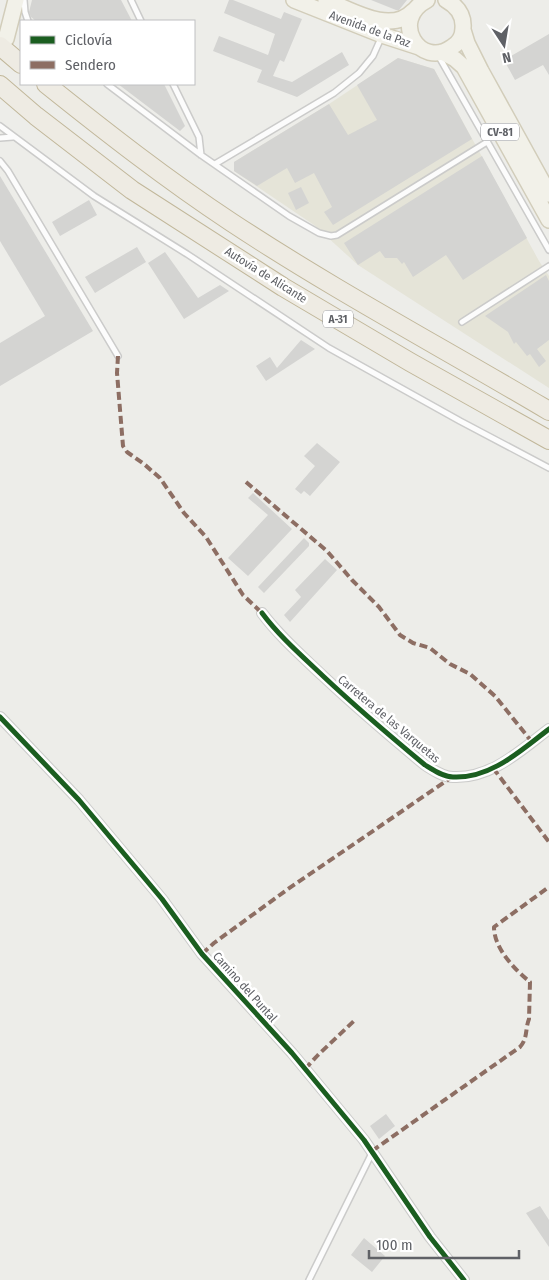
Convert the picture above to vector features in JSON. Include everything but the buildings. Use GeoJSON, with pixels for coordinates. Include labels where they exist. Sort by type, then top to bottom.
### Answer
{"type":"FeatureCollection","features":[{"type":"Feature","properties":{"kind":"highway"},"geometry":{"type":"LineString","coordinates":[[2,40],[20,63]]}},
{"type":"Feature","properties":{"kind":"highway","name":"A-31"},"geometry":{"type":"LineString","coordinates":[[47,85],[169,180],[231,222],[391,320],[541,404],[549,411]]}},
{"type":"Feature","properties":{"kind":"highway","name":"Autovía de Alicante"},"geometry":{"type":"LineString","coordinates":[[2,88],[132,190],[266,277],[410,362],[549,440]]}},
{"type":"Feature","properties":{"kind":"main road"},"geometry":{"type":"LineString","coordinates":[[2,40],[9,0]]}},
{"type":"Feature","properties":{"kind":"main road"},"geometry":{"type":"LineString","coordinates":[[2,40],[16,0]]}},
{"type":"Feature","properties":{"kind":"main road","name":"Avenida de la Paz"},"geometry":{"type":"LineString","coordinates":[[294,0],[382,35],[419,46]]}},
{"type":"Feature","properties":{"kind":"main road","name":"Avenida de la Paz"},"geometry":{"type":"LineString","coordinates":[[326,0],[374,19],[391,22],[404,19],[427,0]]}},
{"type":"Feature","properties":{"kind":"main road","name":"CV-81"},"geometry":{"type":"LineString","coordinates":[[446,0],[460,12],[467,43],[549,194]]}},
{"type":"Feature","properties":{"kind":"main road"},"geometry":{"type":"LineString","coordinates":[[413,11],[409,29],[411,37],[419,46]]}},
{"type":"Feature","properties":{"kind":"main road"},"geometry":{"type":"LineString","coordinates":[[439,52],[455,46],[463,30]]}},
{"type":"Feature","properties":{"kind":"main road","name":"CV-81"},"geometry":{"type":"LineString","coordinates":[[419,46],[431,52],[449,55],[464,66],[549,220]]}},
{"type":"Feature","properties":{"kind":"street","name":"Carretera de las Varquetas"},"geometry":{"type":"LineString","coordinates":[[262,613],[279,633],[360,710],[425,765],[436,772],[452,778],[494,768],[549,729]]}},
{"type":"Feature","properties":{"kind":"street","name":"Camino del Puntal"},"geometry":{"type":"LineString","coordinates":[[0,717],[79,800],[162,898],[202,954],[292,1053],[372,1151],[435,1244],[464,1280]]}},
{"type":"Feature","properties":{"kind":"lane"},"geometry":{"type":"LineString","coordinates":[[24,0],[28,20]]}},
{"type":"Feature","properties":{"kind":"lane"},"geometry":{"type":"LineString","coordinates":[[131,0],[141,20]]}},
{"type":"Feature","properties":{"kind":"lane"},"geometry":{"type":"LineString","coordinates":[[215,164],[334,93],[359,73],[372,56],[382,35]]}},
{"type":"Feature","properties":{"kind":"lane"},"geometry":{"type":"LineString","coordinates":[[439,52],[487,142],[549,250]]}},
{"type":"Feature","properties":{"kind":"lane"},"geometry":{"type":"LineString","coordinates":[[108,85],[200,155],[310,229],[331,236],[349,229],[487,142]]}},
{"type":"Feature","properties":{"kind":"lane"},"geometry":{"type":"LineString","coordinates":[[173,85],[199,137],[200,155]]}},
{"type":"Feature","properties":{"kind":"lane"},"geometry":{"type":"LineString","coordinates":[[0,126],[94,196],[187,254],[329,348],[460,422],[549,468]]}},
{"type":"Feature","properties":{"kind":"lane"},"geometry":{"type":"LineString","coordinates":[[0,138],[13,137]]}},
{"type":"Feature","properties":{"kind":"lane"},"geometry":{"type":"LineString","coordinates":[[0,161],[118,356]]}},
{"type":"Feature","properties":{"kind":"lane"},"geometry":{"type":"LineString","coordinates":[[462,322],[549,266]]}},
{"type":"Feature","properties":{"kind":"lane"},"geometry":{"type":"LineString","coordinates":[[309,1280],[372,1151]]}},
{"type":"Feature","properties":{"kind":"shaded area"},"geometry":{"type":"Polygon","coordinates":[[[398,58],[434,69],[549,276],[549,388],[358,265],[314,225],[234,171],[234,162],[329,104],[398,58]]]}},
{"type":"Feature","properties":{"kind":"marked path"},"geometry":{"type":"LineString","coordinates":[[118,356],[117,373],[123,446],[127,452],[160,478],[184,513],[206,537],[243,595],[262,613]]}},
{"type":"Feature","properties":{"kind":"marked path"},"geometry":{"type":"LineString","coordinates":[[246,482],[327,551],[379,607],[400,635],[413,643],[430,648],[450,664],[470,674],[495,696],[532,742]]}},
{"type":"Feature","properties":{"kind":"marked path"},"geometry":{"type":"LineString","coordinates":[[493,768],[549,842]]}},
{"type":"Feature","properties":{"kind":"marked path"},"geometry":{"type":"LineString","coordinates":[[202,954],[214,943],[288,889],[452,777]]}},
{"type":"Feature","properties":{"kind":"marked path"},"geometry":{"type":"LineString","coordinates":[[372,1151],[523,1044],[529,1019],[530,982],[506,958],[497,943],[494,927],[549,887]]}},
{"type":"Feature","properties":{"kind":"marked path"},"geometry":{"type":"LineString","coordinates":[[305,1069],[356,1019]]}},
{"type":"Feature","properties":{"kind":"cycle path"},"geometry":{"type":"LineString","coordinates":[[262,613],[291,646],[348,699],[425,765],[442,775],[449,777],[467,776],[493,768],[505,762],[549,729]]}},
{"type":"Feature","properties":{"kind":"cycle path"},"geometry":{"type":"LineString","coordinates":[[0,717],[79,800],[162,899],[202,954],[292,1053],[364,1140],[430,1237],[464,1280]]}}]}
